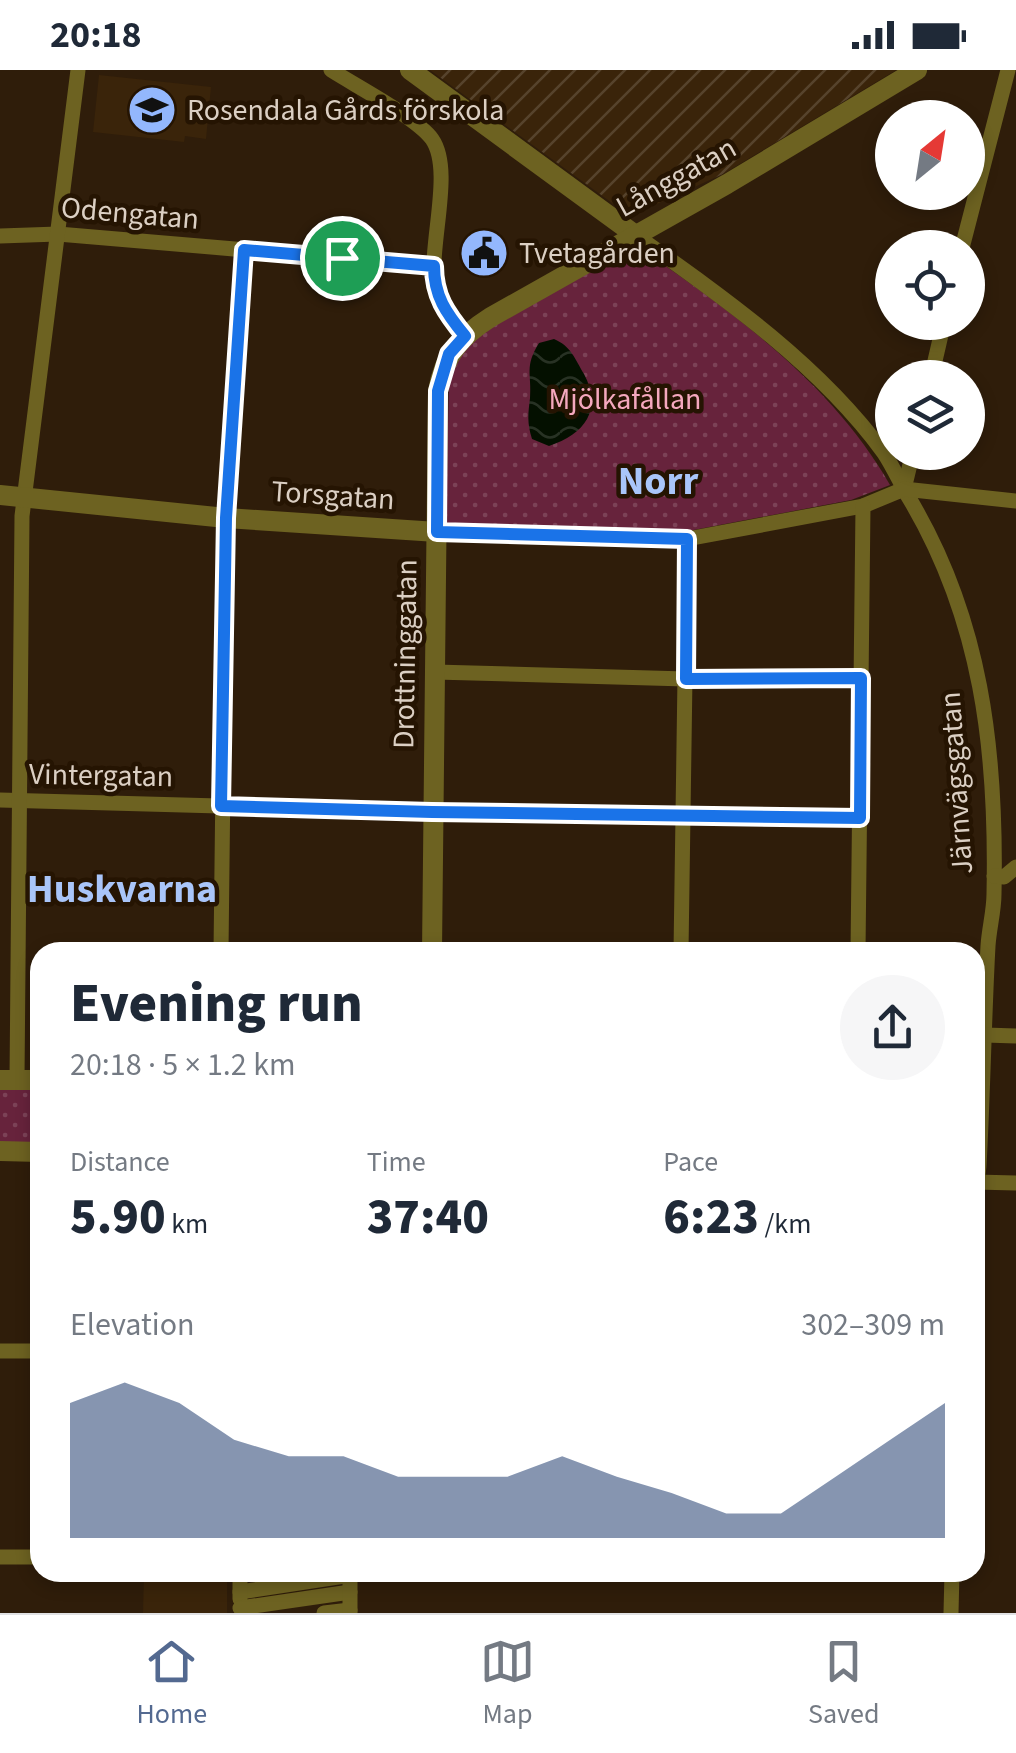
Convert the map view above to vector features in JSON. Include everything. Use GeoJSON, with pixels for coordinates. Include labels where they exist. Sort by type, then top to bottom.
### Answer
{"type":"FeatureCollection","features":[{"type":"Feature","properties":{"kind":"street"},"geometry":{"type":"LineString","coordinates":[[9,1080],[20,801],[23,498],[78,70]]}},
{"type":"Feature","properties":{"kind":"street"},"geometry":{"type":"LineString","coordinates":[[331,70],[419,126],[436,144],[441,165],[434,266],[436,294],[465,336]]}},
{"type":"Feature","properties":{"kind":"street","name":"Järnvägsgatan"},"geometry":{"type":"LineString","coordinates":[[410,70],[693,276],[820,380],[885,455],[945,564],[960,602],[989,740],[994,876],[985,1035]]}},
{"type":"Feature","properties":{"kind":"street","name":"Långgatan"},"geometry":{"type":"LineString","coordinates":[[465,336],[491,317],[728,184],[917,70]]}},
{"type":"Feature","properties":{"kind":"street"},"geometry":{"type":"LineString","coordinates":[[967,230],[1008,70]]}},
{"type":"Feature","properties":{"kind":"street","name":"Odengatan"},"geometry":{"type":"LineString","coordinates":[[0,236],[58,234],[434,266]]}},
{"type":"Feature","properties":{"kind":"street"},"geometry":{"type":"LineString","coordinates":[[221,942],[226,518],[244,250]]}},
{"type":"Feature","properties":{"kind":"street","name":"Drottninggatan"},"geometry":{"type":"LineString","coordinates":[[432,942],[438,391],[449,354],[465,336]]}},
{"type":"Feature","properties":{"kind":"street"},"geometry":{"type":"LineString","coordinates":[[904,490],[909,470]]}},
{"type":"Feature","properties":{"kind":"street","name":"Torsgatan"},"geometry":{"type":"LineString","coordinates":[[0,495],[226,518],[437,532],[687,539],[863,506],[904,490],[1016,501]]}},
{"type":"Feature","properties":{"kind":"street"},"geometry":{"type":"LineString","coordinates":[[858,942],[863,506]]}},
{"type":"Feature","properties":{"kind":"street"},"geometry":{"type":"LineString","coordinates":[[680,942],[687,539]]}},
{"type":"Feature","properties":{"kind":"street"},"geometry":{"type":"LineString","coordinates":[[435,672],[686,679],[861,678]]}},
{"type":"Feature","properties":{"kind":"street","name":"Vintergatan"},"geometry":{"type":"LineString","coordinates":[[0,800],[860,818]]}},
{"type":"Feature","properties":{"kind":"street"},"geometry":{"type":"LineString","coordinates":[[994,876],[1004,876],[1016,866]]}},
{"type":"Feature","properties":{"kind":"street"},"geometry":{"type":"LineString","coordinates":[[985,948],[988,944]]}},
{"type":"Feature","properties":{"kind":"street"},"geometry":{"type":"LineString","coordinates":[[985,1035],[1016,1036]]}},
{"type":"Feature","properties":{"kind":"street"},"geometry":{"type":"LineString","coordinates":[[0,1151],[30,1152]]}},
{"type":"Feature","properties":{"kind":"street"},"geometry":{"type":"LineString","coordinates":[[985,1182],[1016,1183]]}},
{"type":"Feature","properties":{"kind":"street"},"geometry":{"type":"LineString","coordinates":[[0,1351],[30,1352]]}},
{"type":"Feature","properties":{"kind":"street"},"geometry":{"type":"LineString","coordinates":[[0,1557],[30,1557]]}},
{"type":"Feature","properties":{"kind":"street"},"geometry":{"type":"LineString","coordinates":[[240,1604],[342,1582]]}},
{"type":"Feature","properties":{"kind":"street"},"geometry":{"type":"LineString","coordinates":[[324,1613],[350,1611],[351,1582]]}},
{"type":"Feature","properties":{"kind":"street"},"geometry":{"type":"LineString","coordinates":[[950,1613],[952,1582]]}},
{"type":"Feature","properties":{"kind":"shaded area"},"geometry":{"type":"Polygon","coordinates":[[[430,70],[896,70],[723,174],[630,216],[430,70]]]}},
{"type":"Feature","properties":{"kind":"shaded area","name":"Rosendala Gårds förskola"},"geometry":{"type":"Polygon","coordinates":[[[99,75],[211,87],[206,139],[185,136],[184,142],[93,132],[99,75]]]}},
{"type":"Feature","properties":{"kind":"shaded area"},"geometry":{"type":"Polygon","coordinates":[[[144,1582],[227,1582],[227,1613],[143,1613],[144,1582]]]}},
{"type":"Feature","properties":{"kind":"green space","name":"Mjölkafållan"},"geometry":{"type":"Polygon","coordinates":[[[631,242],[774,349],[838,412],[866,447],[875,461],[875,470],[881,470],[890,485],[851,500],[683,532],[446,526],[449,378],[471,335],[631,242]]]}},
{"type":"Feature","properties":{"kind":"green space"},"geometry":{"type":"Polygon","coordinates":[[[0,1088],[30,1088],[30,1143],[0,1143],[0,1088]]]}},
{"type":"Feature","properties":{"kind":"water"},"geometry":{"type":"Polygon","coordinates":[[[554,339],[575,358],[592,399],[581,427],[549,446],[532,439],[530,433],[530,370],[539,343],[554,339]]]}},
{"type":"Feature","properties":{"kind":"place","name":"Rosendala Gårds förskola"},"geometry":{"type":"Point","coordinates":[152,110]}},
{"type":"Feature","properties":{"kind":"place","name":"Tvetagården"},"geometry":{"type":"Point","coordinates":[484,253]}},
{"type":"Feature","properties":{"kind":"district","name":"Norr"},"geometry":{"type":"Point","coordinates":[658,480]}},
{"type":"Feature","properties":{"kind":"district","name":"Huskvarna"},"geometry":{"type":"Point","coordinates":[122,888]}},
{"type":"Feature","properties":{"kind":"route"},"geometry":{"type":"LineString","coordinates":[[244,250],[342,258],[434,266],[436,294],[465,336],[449,354],[440,377],[437,532],[687,539],[686,679],[861,678],[860,818],[221,806],[226,518],[244,250]]}}]}
